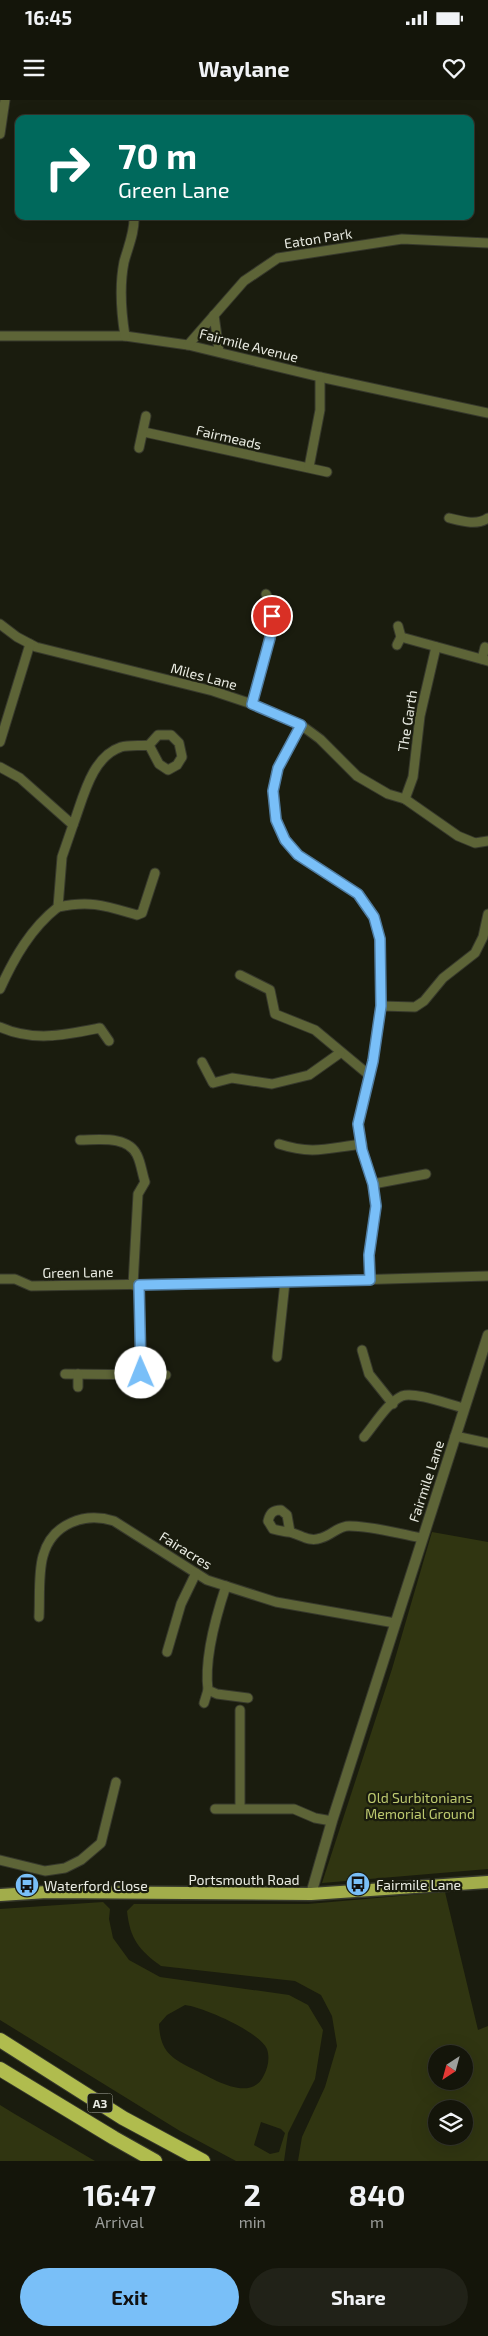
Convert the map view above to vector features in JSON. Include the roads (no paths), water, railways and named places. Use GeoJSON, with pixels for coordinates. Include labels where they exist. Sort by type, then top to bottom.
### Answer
{"type":"FeatureCollection","features":[{"type":"Feature","properties":{"kind":"highway","name":"A3"},"geometry":{"type":"LineString","coordinates":[[0,2040],[123,2118],[203,2161]]}},
{"type":"Feature","properties":{"kind":"highway","name":"A3"},"geometry":{"type":"LineString","coordinates":[[0,2070],[155,2161]]}},
{"type":"Feature","properties":{"kind":"main road","name":"Portsmouth Road"},"geometry":{"type":"LineString","coordinates":[[0,1895],[47,1892],[311,1894],[488,1882]]}},
{"type":"Feature","properties":{"kind":"street"},"geometry":{"type":"LineString","coordinates":[[0,134],[5,100]]}},
{"type":"Feature","properties":{"kind":"street"},"geometry":{"type":"LineString","coordinates":[[126,336],[120,302],[124,264],[134,220]]}},
{"type":"Feature","properties":{"kind":"street","name":"Eaton Park"},"geometry":{"type":"LineString","coordinates":[[188,345],[244,281],[278,258],[402,239],[488,243]]}},
{"type":"Feature","properties":{"kind":"street"},"geometry":{"type":"LineString","coordinates":[[214,315],[219,352]]}},
{"type":"Feature","properties":{"kind":"street","name":"Fairmile Avenue"},"geometry":{"type":"LineString","coordinates":[[0,336],[126,336],[188,345],[488,413]]}},
{"type":"Feature","properties":{"kind":"street"},"geometry":{"type":"LineString","coordinates":[[309,467],[320,410],[320,376]]}},
{"type":"Feature","properties":{"kind":"street"},"geometry":{"type":"LineString","coordinates":[[139,448],[146,416]]}},
{"type":"Feature","properties":{"kind":"street","name":"Fairmeads"},"geometry":{"type":"LineString","coordinates":[[144,432],[327,472]]}},
{"type":"Feature","properties":{"kind":"street"},"geometry":{"type":"LineString","coordinates":[[449,518],[468,523],[484,521],[488,518]]}},
{"type":"Feature","properties":{"kind":"street"},"geometry":{"type":"LineString","coordinates":[[252,704],[270,638],[272,603],[266,594]]}},
{"type":"Feature","properties":{"kind":"street","name":"Miles Lane"},"geometry":{"type":"LineString","coordinates":[[0,624],[4,629],[30,644],[252,704],[301,725],[320,739],[357,776],[388,794],[405,799],[458,836],[475,842],[488,841]]}},
{"type":"Feature","properties":{"kind":"street"},"geometry":{"type":"LineString","coordinates":[[398,626],[399,641],[485,660],[485,647]]}},
{"type":"Feature","properties":{"kind":"street"},"geometry":{"type":"LineString","coordinates":[[0,742],[30,644]]}},
{"type":"Feature","properties":{"kind":"street","name":"The Garth"},"geometry":{"type":"LineString","coordinates":[[405,799],[413,777],[420,716],[436,648]]}},
{"type":"Feature","properties":{"kind":"street"},"geometry":{"type":"LineString","coordinates":[[301,725],[278,768],[273,791],[276,820],[285,840],[298,855],[358,894],[374,917],[380,939],[381,1006],[358,1124],[373,1184],[376,1206],[369,1255],[370,1280]]}},
{"type":"Feature","properties":{"kind":"street"},"geometry":{"type":"LineString","coordinates":[[58,907],[62,857],[96,769],[106,755],[122,747],[149,745]]}},
{"type":"Feature","properties":{"kind":"street"},"geometry":{"type":"LineString","coordinates":[[0,767],[20,778],[73,825]]}},
{"type":"Feature","properties":{"kind":"street"},"geometry":{"type":"LineString","coordinates":[[0,989],[26,941],[44,918],[58,907],[76,903],[96,903],[137,915],[142,913],[154,873]]}},
{"type":"Feature","properties":{"kind":"street"},"geometry":{"type":"LineString","coordinates":[[381,1006],[414,1007],[424,1001],[443,978],[474,954],[483,937],[488,914]]}},
{"type":"Feature","properties":{"kind":"street"},"geometry":{"type":"LineString","coordinates":[[240,975],[270,990],[275,1014],[315,1030],[340,1053],[369,1075]]}},
{"type":"Feature","properties":{"kind":"street"},"geometry":{"type":"LineString","coordinates":[[0,1027],[14,1033],[36,1037],[59,1036],[100,1028],[109,1041]]}},
{"type":"Feature","properties":{"kind":"street"},"geometry":{"type":"LineString","coordinates":[[202,1062],[213,1083],[232,1078],[272,1084],[309,1075],[340,1053]]}},
{"type":"Feature","properties":{"kind":"street"},"geometry":{"type":"LineString","coordinates":[[80,1140],[121,1142],[130,1147],[137,1155],[145,1182],[138,1194],[136,1285],[141,1373]]}},
{"type":"Feature","properties":{"kind":"street"},"geometry":{"type":"LineString","coordinates":[[279,1144],[300,1151],[315,1151],[362,1144]]}},
{"type":"Feature","properties":{"kind":"street"},"geometry":{"type":"LineString","coordinates":[[373,1184],[426,1174]]}},
{"type":"Feature","properties":{"kind":"street","name":"Green Lane"},"geometry":{"type":"LineString","coordinates":[[0,1278],[14,1279],[31,1286],[285,1282],[488,1276]]}},
{"type":"Feature","properties":{"kind":"street"},"geometry":{"type":"LineString","coordinates":[[277,1357],[285,1282]]}},
{"type":"Feature","properties":{"kind":"street","name":"Fairmile Lane"},"geometry":{"type":"LineString","coordinates":[[311,1894],[332,1821],[488,1335]]}},
{"type":"Feature","properties":{"kind":"street"},"geometry":{"type":"LineString","coordinates":[[362,1350],[369,1374],[393,1404]]}},
{"type":"Feature","properties":{"kind":"street"},"geometry":{"type":"LineString","coordinates":[[65,1374],[166,1374]]}},
{"type":"Feature","properties":{"kind":"street"},"geometry":{"type":"LineString","coordinates":[[78,1374],[78,1387]]}},
{"type":"Feature","properties":{"kind":"street"},"geometry":{"type":"LineString","coordinates":[[364,1437],[393,1404],[403,1396],[413,1395],[464,1408]]}},
{"type":"Feature","properties":{"kind":"street"},"geometry":{"type":"LineString","coordinates":[[455,1436],[488,1443]]}},
{"type":"Feature","properties":{"kind":"street","name":"Fairacres"},"geometry":{"type":"LineString","coordinates":[[39,1617],[43,1556],[51,1539],[65,1526],[82,1518],[100,1517],[114,1521],[207,1580],[276,1602],[395,1624]]}},
{"type":"Feature","properties":{"kind":"street"},"geometry":{"type":"LineString","coordinates":[[290,1532],[295,1536],[308,1539],[321,1538],[337,1528],[348,1526],[377,1529],[422,1538]]}},
{"type":"Feature","properties":{"kind":"street"},"geometry":{"type":"LineString","coordinates":[[167,1652],[181,1604],[196,1573]]}},
{"type":"Feature","properties":{"kind":"street"},"geometry":{"type":"LineString","coordinates":[[204,1703],[208,1690],[206,1675],[219,1605],[226,1586]]}},
{"type":"Feature","properties":{"kind":"street"},"geometry":{"type":"LineString","coordinates":[[208,1690],[217,1694],[248,1698]]}},
{"type":"Feature","properties":{"kind":"street"},"geometry":{"type":"LineString","coordinates":[[240,1710],[240,1808]]}},
{"type":"Feature","properties":{"kind":"street"},"geometry":{"type":"LineString","coordinates":[[0,1860],[45,1871],[65,1868],[81,1860],[101,1844],[116,1782]]}},
{"type":"Feature","properties":{"kind":"street"},"geometry":{"type":"LineString","coordinates":[[215,1809],[294,1809],[315,1818],[332,1821]]}},
{"type":"Feature","properties":{"kind":"place","name":"Fairmile Lane"},"geometry":{"type":"Point","coordinates":[358,1884]}},
{"type":"Feature","properties":{"kind":"place","name":"Waterford Close"},"geometry":{"type":"Point","coordinates":[27,1885]}},
{"type":"Feature","properties":{"kind":"park label","name":"Old Surbitonians Memorial Ground"},"geometry":{"type":"Point","coordinates":[420,1805]}}]}
